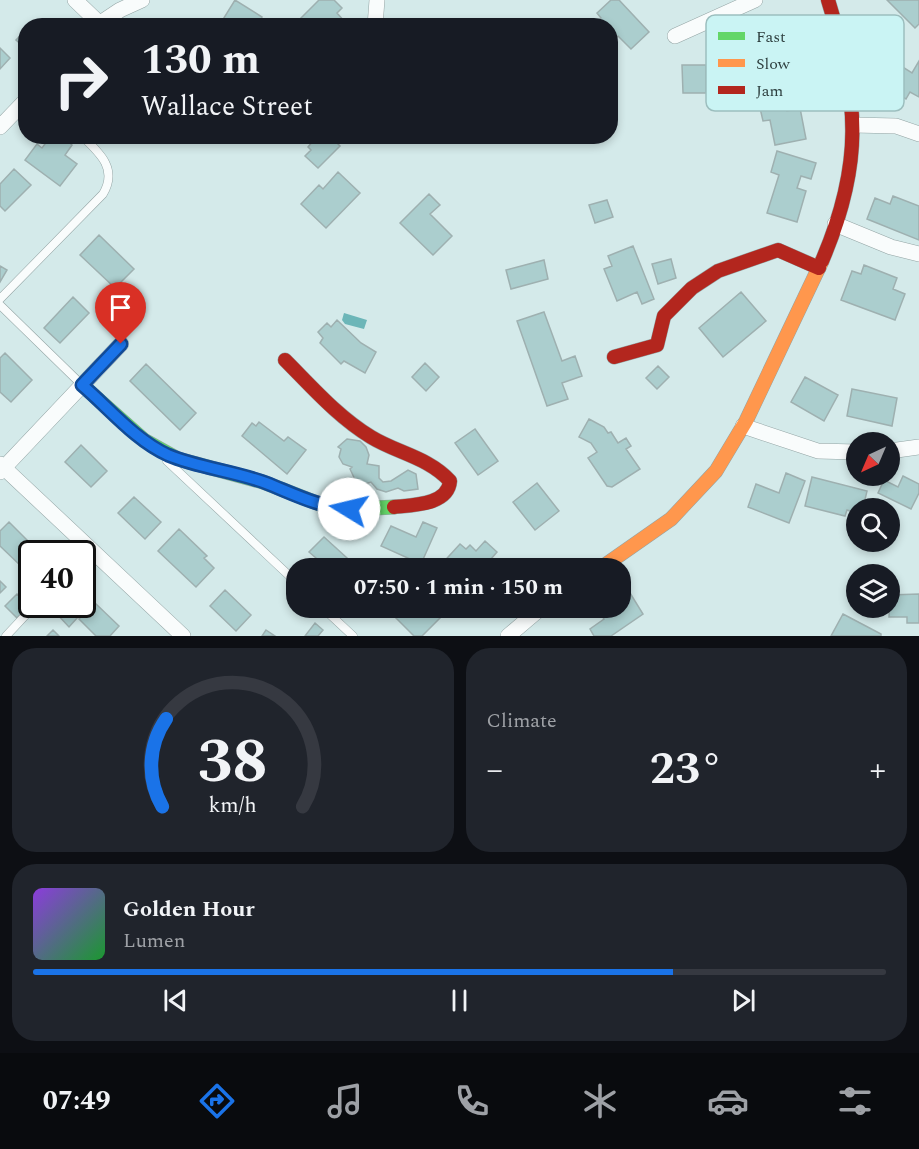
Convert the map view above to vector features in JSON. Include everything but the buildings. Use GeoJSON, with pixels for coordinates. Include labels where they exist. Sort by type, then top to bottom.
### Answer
{"type":"FeatureCollection","features":[{"type":"Feature","properties":{"kind":"street"},"geometry":{"type":"LineString","coordinates":[[75,0],[92,18]]}},
{"type":"Feature","properties":{"kind":"street"},"geometry":{"type":"LineString","coordinates":[[108,18],[142,0]]}},
{"type":"Feature","properties":{"kind":"street"},"geometry":{"type":"LineString","coordinates":[[375,18],[376,0]]}},
{"type":"Feature","properties":{"kind":"street"},"geometry":{"type":"LineString","coordinates":[[722,15],[755,0]]}},
{"type":"Feature","properties":{"kind":"street"},"geometry":{"type":"LineString","coordinates":[[828,0],[832,15]]}},
{"type":"Feature","properties":{"kind":"street"},"geometry":{"type":"LineString","coordinates":[[675,36],[706,22]]}},
{"type":"Feature","properties":{"kind":"street"},"geometry":{"type":"LineString","coordinates":[[0,127],[18,108]]}},
{"type":"Feature","properties":{"kind":"street"},"geometry":{"type":"LineString","coordinates":[[617,558],[640,544],[687,505],[708,483],[743,426],[819,268],[835,224],[847,180],[854,125],[853,111]]}},
{"type":"Feature","properties":{"kind":"street"},"geometry":{"type":"LineString","coordinates":[[854,125],[896,126],[919,134]]}},
{"type":"Feature","properties":{"kind":"street"},"geometry":{"type":"LineString","coordinates":[[835,224],[891,247],[919,254]]}},
{"type":"Feature","properties":{"kind":"street"},"geometry":{"type":"LineString","coordinates":[[614,357],[657,345],[664,316],[692,288],[718,272],[778,250],[819,268]]}},
{"type":"Feature","properties":{"kind":"street"},"geometry":{"type":"LineString","coordinates":[[74,540],[1,468],[121,344]]}},
{"type":"Feature","properties":{"kind":"street"},"geometry":{"type":"LineString","coordinates":[[82,385],[145,441],[168,454],[264,483],[300,498],[332,507],[366,510],[425,502],[445,496],[450,488],[450,481],[443,471],[427,460],[371,437],[350,422],[285,360]]}},
{"type":"Feature","properties":{"kind":"street"},"geometry":{"type":"LineString","coordinates":[[743,426],[818,451],[846,452]]}},
{"type":"Feature","properties":{"kind":"street"},"geometry":{"type":"LineString","coordinates":[[900,450],[919,447]]}},
{"type":"Feature","properties":{"kind":"street"},"geometry":{"type":"LineString","coordinates":[[96,561],[177,634]]}},
{"type":"Feature","properties":{"kind":"street"},"geometry":{"type":"LineString","coordinates":[[508,636],[529,618]]}},
{"type":"Feature","properties":{"kind":"lane"},"geometry":{"type":"LineString","coordinates":[[0,299],[103,194],[109,184],[110,172],[106,162],[89,144]]}},
{"type":"Feature","properties":{"kind":"lane"},"geometry":{"type":"LineString","coordinates":[[0,305],[82,385]]}},
{"type":"Feature","properties":{"kind":"lane"},"geometry":{"type":"LineString","coordinates":[[145,441],[286,573]]}},
{"type":"Feature","properties":{"kind":"lane"},"geometry":{"type":"LineString","coordinates":[[6,636],[23,618]]}},
{"type":"Feature","properties":{"kind":"lane"},"geometry":{"type":"LineString","coordinates":[[334,618],[353,636]]}},
{"type":"Feature","properties":{"kind":"water"},"geometry":{"type":"Polygon","coordinates":[[[344,313],[367,320],[364,329],[345,324],[342,320],[344,313]]]}},
{"type":"Feature","properties":{"kind":"traffic: fast"},"geometry":{"type":"LineString","coordinates":[[82,385],[144,440],[178,459],[263,482],[322,505],[356,509],[394,507]]}},
{"type":"Feature","properties":{"kind":"traffic: slow"},"geometry":{"type":"LineString","coordinates":[[615,558],[671,519],[716,471],[746,421],[822,261]]}},
{"type":"Feature","properties":{"kind":"traffic: jam"},"geometry":{"type":"LineString","coordinates":[[828,0],[832,15]]}},
{"type":"Feature","properties":{"kind":"traffic: jam"},"geometry":{"type":"LineString","coordinates":[[822,261],[836,226],[845,193],[851,162],[851,111]]}},
{"type":"Feature","properties":{"kind":"traffic: jam"},"geometry":{"type":"LineString","coordinates":[[614,357],[657,345],[664,316],[692,288],[718,271],[778,250],[819,268]]}},
{"type":"Feature","properties":{"kind":"traffic: jam"},"geometry":{"type":"LineString","coordinates":[[285,360],[326,401],[359,429],[432,466],[450,481],[448,489],[436,499],[420,504],[394,507]]}},
{"type":"Feature","properties":{"kind":"route"},"geometry":{"type":"LineString","coordinates":[[121,344],[82,385],[145,441],[168,454],[211,469],[264,483],[300,498],[349,509]]}}]}
